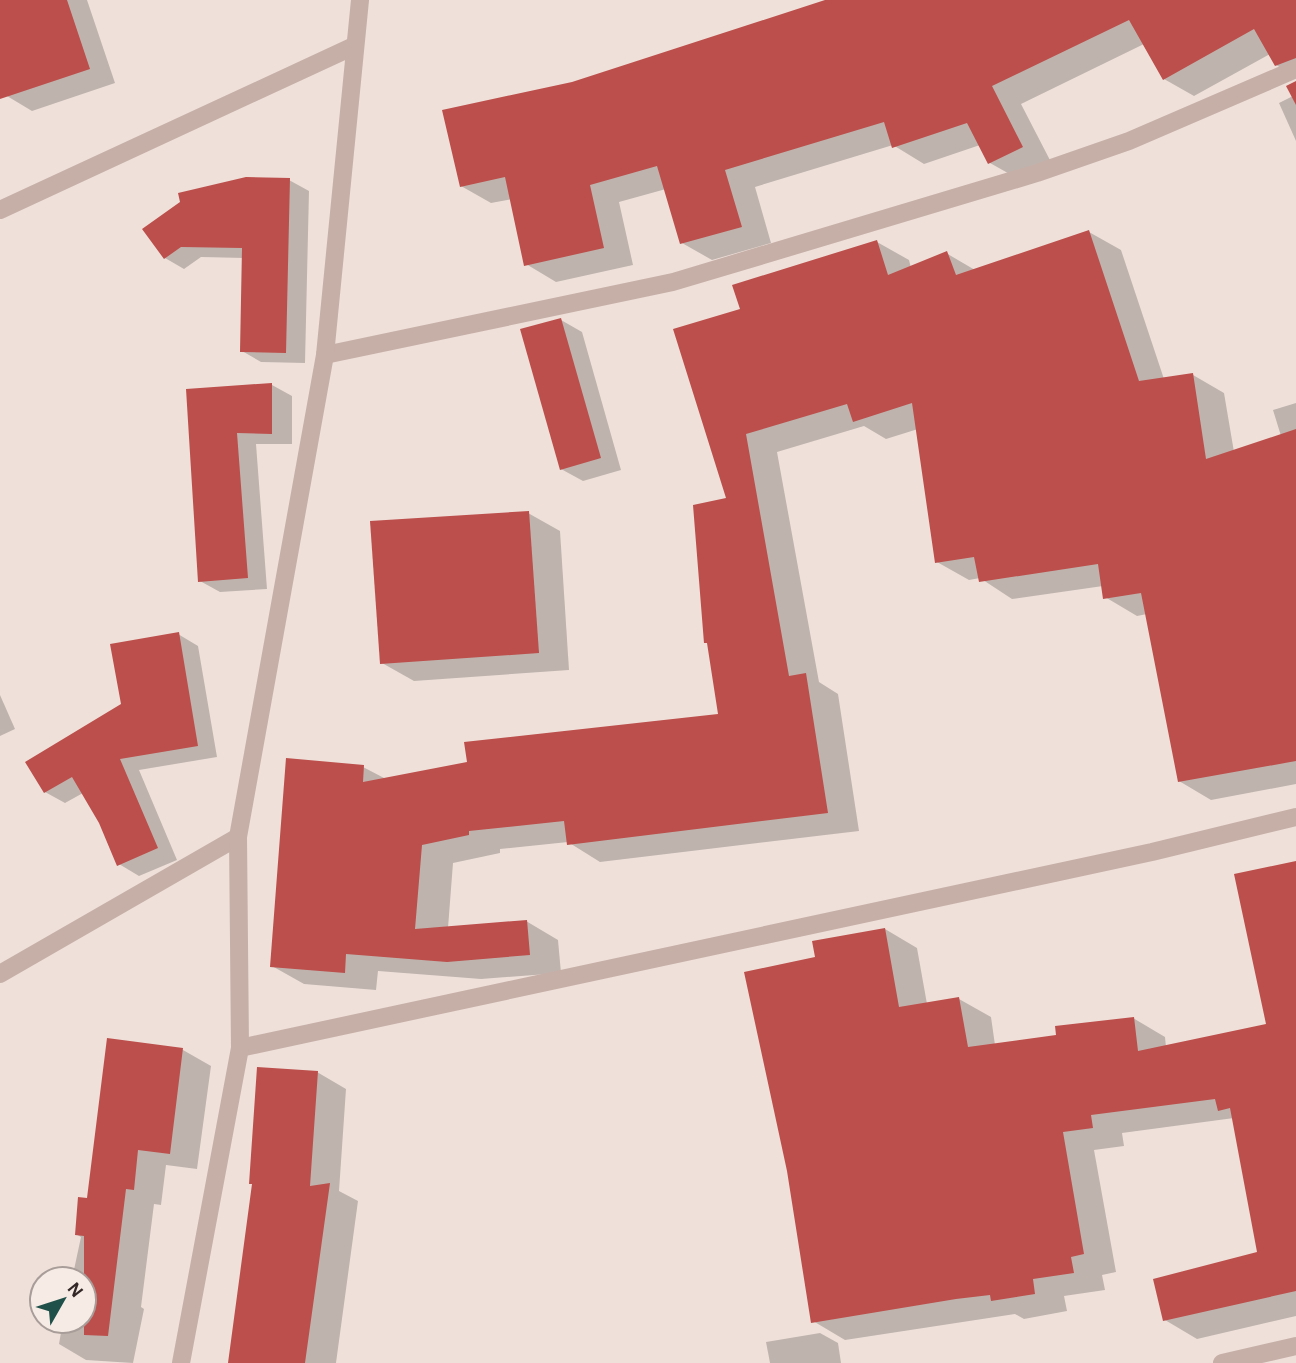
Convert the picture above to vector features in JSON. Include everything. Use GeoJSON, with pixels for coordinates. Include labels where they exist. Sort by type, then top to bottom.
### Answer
{"type":"FeatureCollection","features":[{"type":"Feature","properties":{"kind":"street"},"geometry":{"type":"LineString","coordinates":[[181,1363],[240,1048],[238,837],[325,355],[360,0]]}},
{"type":"Feature","properties":{"kind":"street"},"geometry":{"type":"LineString","coordinates":[[0,210],[354,46]]}},
{"type":"Feature","properties":{"kind":"street"},"geometry":{"type":"LineString","coordinates":[[325,355],[686,278],[1037,173],[1129,141],[1296,69]]}},
{"type":"Feature","properties":{"kind":"street"},"geometry":{"type":"LineString","coordinates":[[240,1048],[1152,852],[1296,817]]}},
{"type":"Feature","properties":{"kind":"street"},"geometry":{"type":"LineString","coordinates":[[0,974],[238,837]]}},
{"type":"Feature","properties":{"kind":"street"},"geometry":{"type":"LineString","coordinates":[[1222,1363],[1280,1358],[1296,1346]]}},
{"type":"Feature","properties":{"kind":"building"},"geometry":{"type":"Polygon","coordinates":[[[0,0],[67,0],[90,69],[0,99],[0,0]]]}},
{"type":"Feature","properties":{"kind":"building"},"geometry":{"type":"Polygon","coordinates":[[[825,0],[1296,0],[1296,58],[1275,66],[1254,29],[1163,80],[1129,20],[992,86],[1023,147],[988,164],[967,123],[892,148],[884,122],[725,170],[742,227],[680,244],[657,166],[590,185],[604,248],[524,266],[505,177],[460,187],[442,110],[572,82],[825,0]]]}},
{"type":"Feature","properties":{"kind":"building"},"geometry":{"type":"Polygon","coordinates":[[[1296,81],[1296,105],[1286,86],[1296,81]]]}},
{"type":"Feature","properties":{"kind":"building"},"geometry":{"type":"Polygon","coordinates":[[[246,177],[290,178],[286,353],[240,352],[242,248],[181,247],[164,259],[142,229],[180,202],[178,193],[246,177]]]}},
{"type":"Feature","properties":{"kind":"building"},"geometry":{"type":"Polygon","coordinates":[[[1089,230],[1139,381],[1193,373],[1206,459],[1296,429],[1296,761],[1178,782],[1141,593],[1103,599],[1098,564],[979,582],[974,557],[935,563],[912,403],[853,422],[847,404],[746,434],[789,676],[806,673],[828,813],[567,845],[564,821],[469,831],[469,835],[422,845],[415,929],[527,920],[530,955],[447,962],[346,954],[345,973],[270,967],[286,758],[364,765],[363,782],[467,762],[464,742],[718,714],[707,643],[704,643],[693,505],[726,498],[673,329],[740,309],[732,285],[877,240],[888,275],[947,251],[956,275],[1089,230]]]}},
{"type":"Feature","properties":{"kind":"building"},"geometry":{"type":"Polygon","coordinates":[[[561,318],[601,458],[560,470],[520,329],[561,318]]]}},
{"type":"Feature","properties":{"kind":"building"},"geometry":{"type":"Polygon","coordinates":[[[272,383],[272,434],[237,433],[248,578],[198,582],[186,389],[272,383]]]}},
{"type":"Feature","properties":{"kind":"building"},"geometry":{"type":"Polygon","coordinates":[[[529,511],[539,653],[380,664],[370,521],[529,511]]]}},
{"type":"Feature","properties":{"kind":"building"},"geometry":{"type":"Polygon","coordinates":[[[179,632],[198,746],[120,759],[158,848],[117,866],[99,823],[72,777],[44,793],[25,762],[121,704],[110,644],[179,632]]]}},
{"type":"Feature","properties":{"kind":"building"},"geometry":{"type":"Polygon","coordinates":[[[1296,861],[1296,1291],[1163,1321],[1153,1279],[1257,1252],[1230,1108],[1218,1111],[1215,1099],[1091,1115],[1093,1128],[1063,1132],[1084,1254],[1071,1257],[1074,1273],[1033,1279],[1035,1294],[991,1301],[990,1295],[956,1299],[811,1323],[787,1171],[744,972],[815,957],[812,941],[885,928],[899,1007],[959,997],[968,1047],[1056,1035],[1055,1026],[1134,1017],[1138,1051],[1266,1024],[1234,874],[1296,861]]]}},
{"type":"Feature","properties":{"kind":"building"},"geometry":{"type":"Polygon","coordinates":[[[107,1038],[183,1048],[170,1154],[138,1150],[134,1190],[126,1189],[108,1336],[84,1335],[98,1335],[98,1265],[84,1265],[84,1236],[75,1235],[78,1197],[87,1198],[107,1038]]]}},
{"type":"Feature","properties":{"kind":"building"},"geometry":{"type":"Polygon","coordinates":[[[257,1067],[318,1071],[310,1186],[330,1183],[305,1363],[228,1363],[252,1184],[249,1184],[257,1067]]]}}]}
